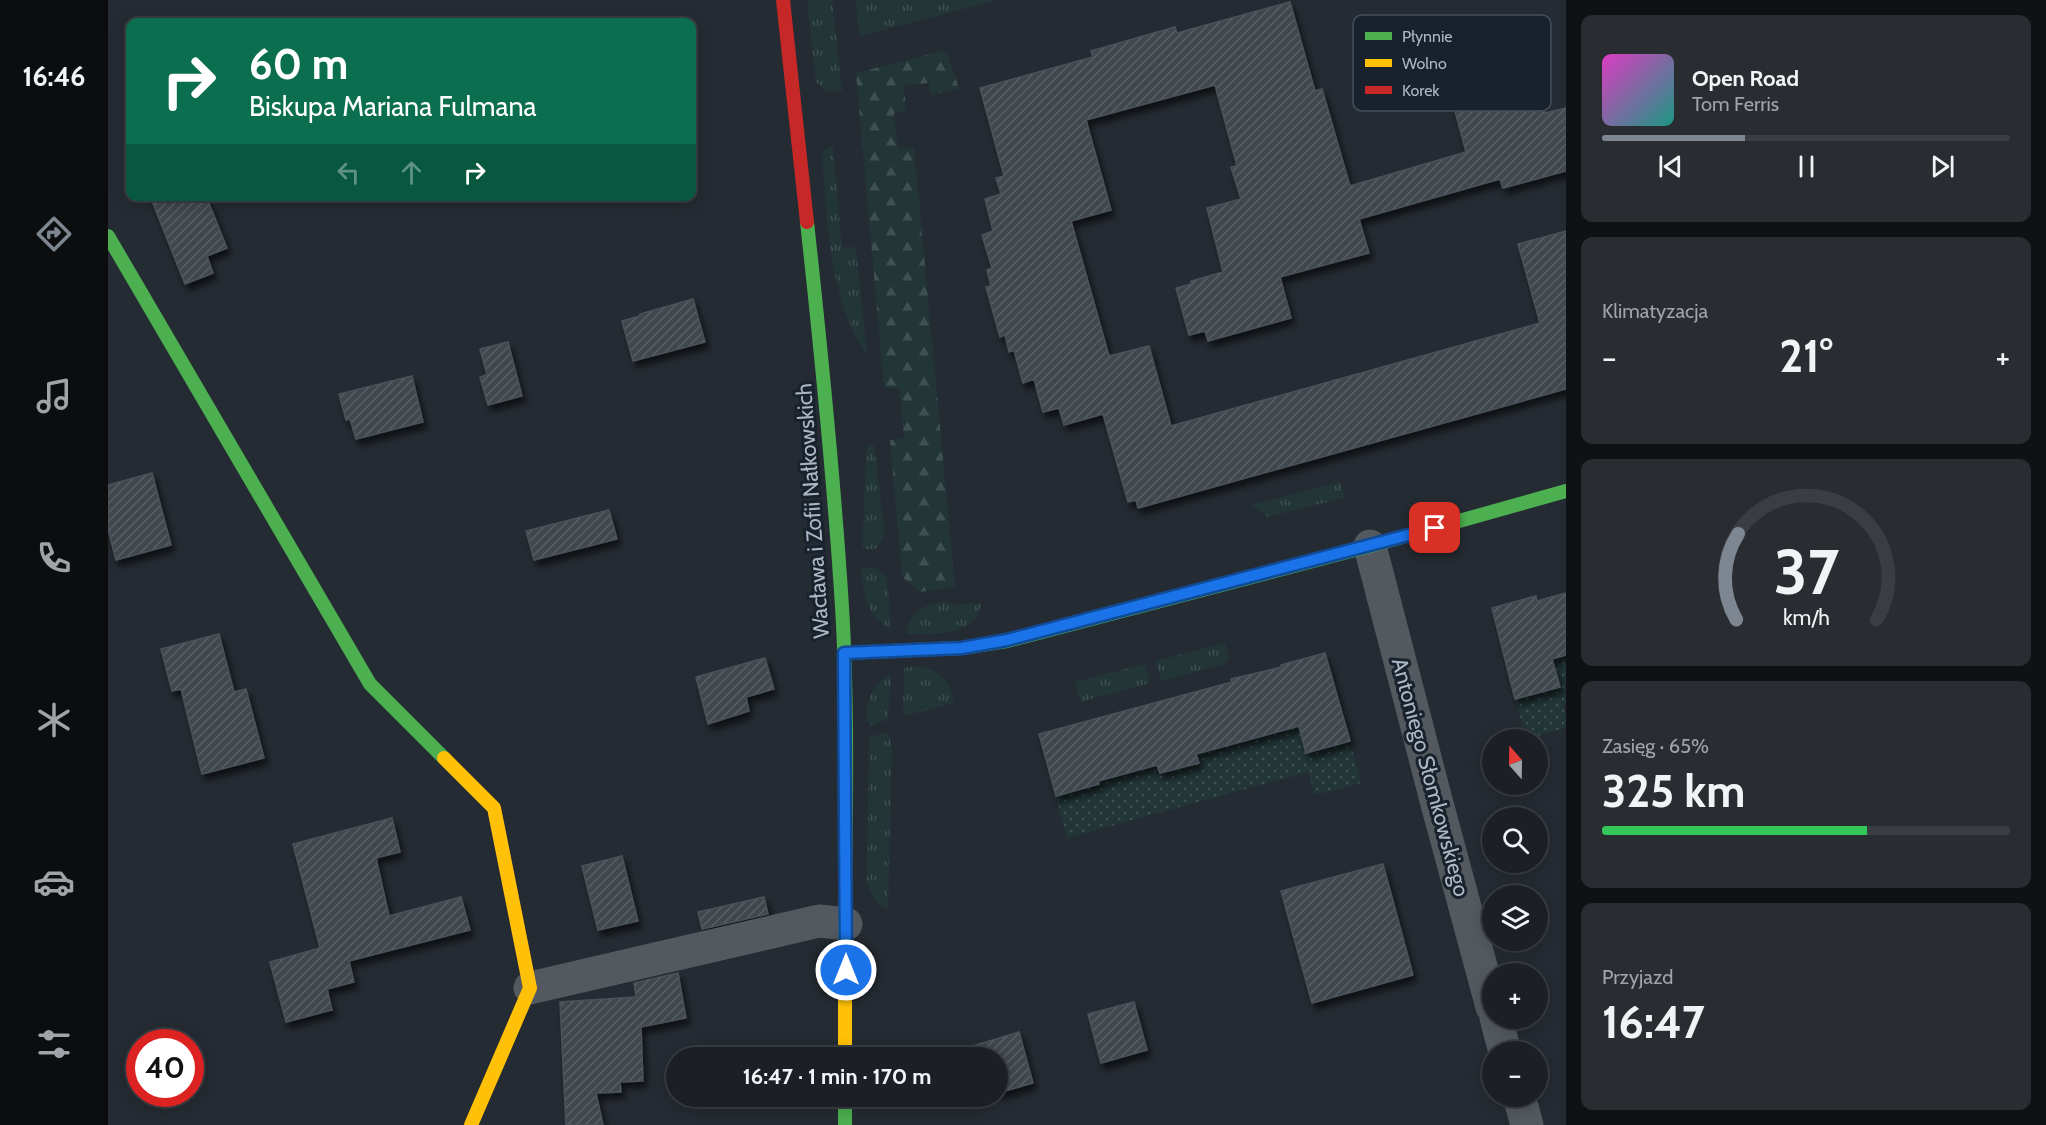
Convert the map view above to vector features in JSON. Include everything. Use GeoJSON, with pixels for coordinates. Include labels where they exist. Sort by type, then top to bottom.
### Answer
{"type":"FeatureCollection","features":[{"type":"Feature","properties":{"kind":"street","name":"Wacława i Zofii Nałkowskich"},"geometry":{"type":"LineString","coordinates":[[783,0],[822,360],[839,561],[844,653],[845,1047]]}},
{"type":"Feature","properties":{"kind":"street"},"geometry":{"type":"LineString","coordinates":[[108,236],[370,684],[494,808],[530,988],[471,1125]]}},
{"type":"Feature","properties":{"kind":"street"},"geometry":{"type":"LineString","coordinates":[[844,653],[962,648],[1007,640],[1370,546],[1566,491]]}},
{"type":"Feature","properties":{"kind":"street","name":"Antoniego Słomkowskiego"},"geometry":{"type":"LineString","coordinates":[[1370,546],[1482,970]]}},
{"type":"Feature","properties":{"kind":"street"},"geometry":{"type":"LineString","coordinates":[[530,988],[819,921],[846,924]]}},
{"type":"Feature","properties":{"kind":"street"},"geometry":{"type":"LineString","coordinates":[[845,1107],[845,1125]]}},
{"type":"Feature","properties":{"kind":"street"},"geometry":{"type":"LineString","coordinates":[[1522,1107],[1527,1125]]}},
{"type":"Feature","properties":{"kind":"green space"},"geometry":{"type":"Polygon","coordinates":[[[807,0],[832,0],[842,91],[827,92],[816,82],[807,0]]]}},
{"type":"Feature","properties":{"kind":"green space"},"geometry":{"type":"Polygon","coordinates":[[[855,0],[997,0],[860,36],[855,0]]]}},
{"type":"Feature","properties":{"kind":"green space"},"geometry":{"type":"Polygon","coordinates":[[[942,51],[948,55],[959,89],[931,95],[929,83],[904,85],[906,110],[894,113],[898,149],[914,148],[955,587],[920,592],[902,577],[890,440],[904,438],[899,388],[884,388],[856,73],[942,51]]]}},
{"type":"Feature","properties":{"kind":"green space"},"geometry":{"type":"Polygon","coordinates":[[[833,146],[842,248],[856,247],[867,355],[844,309],[832,259],[822,156],[825,149],[833,146]]]}},
{"type":"Feature","properties":{"kind":"green space"},"geometry":{"type":"Polygon","coordinates":[[[874,445],[884,531],[881,542],[875,549],[865,549],[862,547],[867,446],[874,445]]]}},
{"type":"Feature","properties":{"kind":"green space"},"geometry":{"type":"Polygon","coordinates":[[[1340,482],[1343,498],[1267,517],[1252,505],[1340,482]]]}},
{"type":"Feature","properties":{"kind":"green space"},"geometry":{"type":"Polygon","coordinates":[[[875,567],[887,578],[890,629],[871,610],[863,587],[861,568],[875,567]]]}},
{"type":"Feature","properties":{"kind":"green space"},"geometry":{"type":"Polygon","coordinates":[[[946,601],[952,605],[982,603],[975,619],[965,627],[940,633],[907,634],[911,620],[919,610],[946,601]]]}},
{"type":"Feature","properties":{"kind":"green space"},"geometry":{"type":"Polygon","coordinates":[[[1225,643],[1229,658],[1224,664],[1161,681],[1156,661],[1225,643]]]}},
{"type":"Feature","properties":{"kind":"green space"},"geometry":{"type":"Polygon","coordinates":[[[1566,655],[1566,704],[1563,705],[1566,728],[1548,733],[1548,729],[1523,729],[1515,699],[1559,687],[1552,659],[1566,655]]]}},
{"type":"Feature","properties":{"kind":"green space"},"geometry":{"type":"Polygon","coordinates":[[[1145,664],[1150,683],[1080,702],[1075,682],[1145,664]]]}},
{"type":"Feature","properties":{"kind":"green space"},"geometry":{"type":"Polygon","coordinates":[[[921,666],[944,678],[954,703],[903,716],[904,668],[921,666]]]}},
{"type":"Feature","properties":{"kind":"green space"},"geometry":{"type":"Polygon","coordinates":[[[891,675],[888,719],[870,726],[867,712],[870,696],[879,683],[891,675]]]}},
{"type":"Feature","properties":{"kind":"green space"},"geometry":{"type":"Polygon","coordinates":[[[1299,726],[1306,753],[1350,741],[1361,783],[1315,795],[1308,772],[1067,838],[1056,796],[1098,785],[1098,781],[1157,765],[1160,773],[1198,763],[1196,754],[1299,726]]]}},
{"type":"Feature","properties":{"kind":"green space"},"geometry":{"type":"Polygon","coordinates":[[[885,732],[889,736],[892,749],[888,909],[877,902],[867,882],[869,738],[885,732]]]}},
{"type":"Feature","properties":{"kind":"building"},"geometry":{"type":"Polygon","coordinates":[[[1290,2],[1315,91],[1322,89],[1350,186],[1466,152],[1455,111],[1544,111],[1545,113],[1566,108],[1566,171],[1503,188],[1500,179],[1359,219],[1369,253],[1280,277],[1291,318],[1208,341],[1205,331],[1189,335],[1176,288],[1223,272],[1207,208],[1241,199],[1231,167],[1237,166],[1215,85],[1086,120],[1111,210],[1071,221],[1109,356],[1149,346],[1171,426],[1540,323],[1518,244],[1566,231],[1566,389],[1138,508],[1136,500],[1128,502],[1103,414],[1064,425],[1059,408],[1043,412],[1034,379],[1023,383],[1014,350],[1009,352],[1005,335],[1000,337],[986,287],[991,286],[987,270],[992,268],[982,235],[993,231],[985,199],[1001,194],[996,178],[1004,176],[980,88],[1093,57],[1091,51],[1175,27],[1177,33],[1290,2]]]}},
{"type":"Feature","properties":{"kind":"building"},"geometry":{"type":"Polygon","coordinates":[[[152,201],[208,201],[227,248],[207,256],[213,273],[185,284],[152,201]]]}},
{"type":"Feature","properties":{"kind":"building"},"geometry":{"type":"Polygon","coordinates":[[[693,299],[705,342],[633,361],[622,321],[693,299]]]}},
{"type":"Feature","properties":{"kind":"building"},"geometry":{"type":"Polygon","coordinates":[[[508,342],[522,396],[488,405],[480,377],[487,375],[480,349],[508,342]]]}},
{"type":"Feature","properties":{"kind":"building"},"geometry":{"type":"Polygon","coordinates":[[[412,376],[423,422],[356,439],[350,419],[346,420],[339,394],[412,376]]]}},
{"type":"Feature","properties":{"kind":"building"},"geometry":{"type":"Polygon","coordinates":[[[152,473],[171,545],[116,560],[108,529],[108,485],[152,473]]]}},
{"type":"Feature","properties":{"kind":"building"},"geometry":{"type":"Polygon","coordinates":[[[609,510],[617,539],[534,560],[526,531],[609,510]]]}},
{"type":"Feature","properties":{"kind":"building"},"geometry":{"type":"Polygon","coordinates":[[[1566,593],[1566,655],[1552,659],[1560,687],[1515,699],[1492,608],[1536,596],[1537,601],[1566,593]]]}},
{"type":"Feature","properties":{"kind":"building"},"geometry":{"type":"Polygon","coordinates":[[[219,634],[234,692],[246,689],[264,758],[202,774],[181,689],[172,691],[161,649],[219,634]]]}},
{"type":"Feature","properties":{"kind":"building"},"geometry":{"type":"Polygon","coordinates":[[[1325,653],[1350,741],[1306,753],[1299,726],[1196,754],[1199,763],[1160,773],[1157,765],[1098,781],[1099,784],[1056,796],[1039,734],[1232,682],[1231,679],[1282,667],[1281,665],[1325,653]]]}},
{"type":"Feature","properties":{"kind":"building"},"geometry":{"type":"Polygon","coordinates":[[[765,658],[774,689],[746,697],[749,711],[708,724],[696,677],[765,658]]]}},
{"type":"Feature","properties":{"kind":"building"},"geometry":{"type":"Polygon","coordinates":[[[392,818],[400,852],[376,858],[389,916],[461,897],[470,930],[349,961],[354,982],[327,989],[332,1010],[286,1022],[270,962],[320,948],[293,844],[392,818]]]}},
{"type":"Feature","properties":{"kind":"building"},"geometry":{"type":"Polygon","coordinates":[[[622,856],[638,921],[598,930],[582,866],[622,856]]]}},
{"type":"Feature","properties":{"kind":"building"},"geometry":{"type":"Polygon","coordinates":[[[1383,864],[1413,975],[1312,1003],[1281,891],[1383,864]]]}},
{"type":"Feature","properties":{"kind":"building"},"geometry":{"type":"Polygon","coordinates":[[[764,897],[768,914],[702,929],[698,912],[764,897]]]}},
{"type":"Feature","properties":{"kind":"building"},"geometry":{"type":"Polygon","coordinates":[[[678,973],[686,1018],[641,1027],[643,1081],[620,1082],[621,1092],[596,1093],[603,1125],[566,1125],[560,1002],[636,997],[634,983],[678,973]]]}},
{"type":"Feature","properties":{"kind":"building"},"geometry":{"type":"Polygon","coordinates":[[[1134,1002],[1147,1050],[1101,1063],[1088,1014],[1134,1002]]]}},
{"type":"Feature","properties":{"kind":"building"},"geometry":{"type":"Polygon","coordinates":[[[1019,1032],[1033,1083],[1008,1090],[1008,1047],[970,1047],[1019,1032]]]}},
{"type":"Feature","properties":{"kind":"traffic: fast"},"geometry":{"type":"LineString","coordinates":[[807,222],[827,414],[842,607],[846,737],[845,953]]}},
{"type":"Feature","properties":{"kind":"traffic: fast"},"geometry":{"type":"LineString","coordinates":[[108,236],[370,684],[444,758]]}},
{"type":"Feature","properties":{"kind":"traffic: fast"},"geometry":{"type":"LineString","coordinates":[[844,653],[962,648],[1007,641],[1370,546],[1566,491]]}},
{"type":"Feature","properties":{"kind":"traffic: fast"},"geometry":{"type":"LineString","coordinates":[[845,1107],[845,1125]]}},
{"type":"Feature","properties":{"kind":"traffic: slow"},"geometry":{"type":"LineString","coordinates":[[444,758],[494,808],[530,988],[471,1125]]}},
{"type":"Feature","properties":{"kind":"traffic: slow"},"geometry":{"type":"LineString","coordinates":[[845,953],[845,1047]]}},
{"type":"Feature","properties":{"kind":"traffic: jam"},"geometry":{"type":"LineString","coordinates":[[783,0],[807,222]]}},
{"type":"Feature","properties":{"kind":"route"},"geometry":{"type":"LineString","coordinates":[[846,970],[844,653],[962,648],[1007,640],[1435,528]]}}]}
